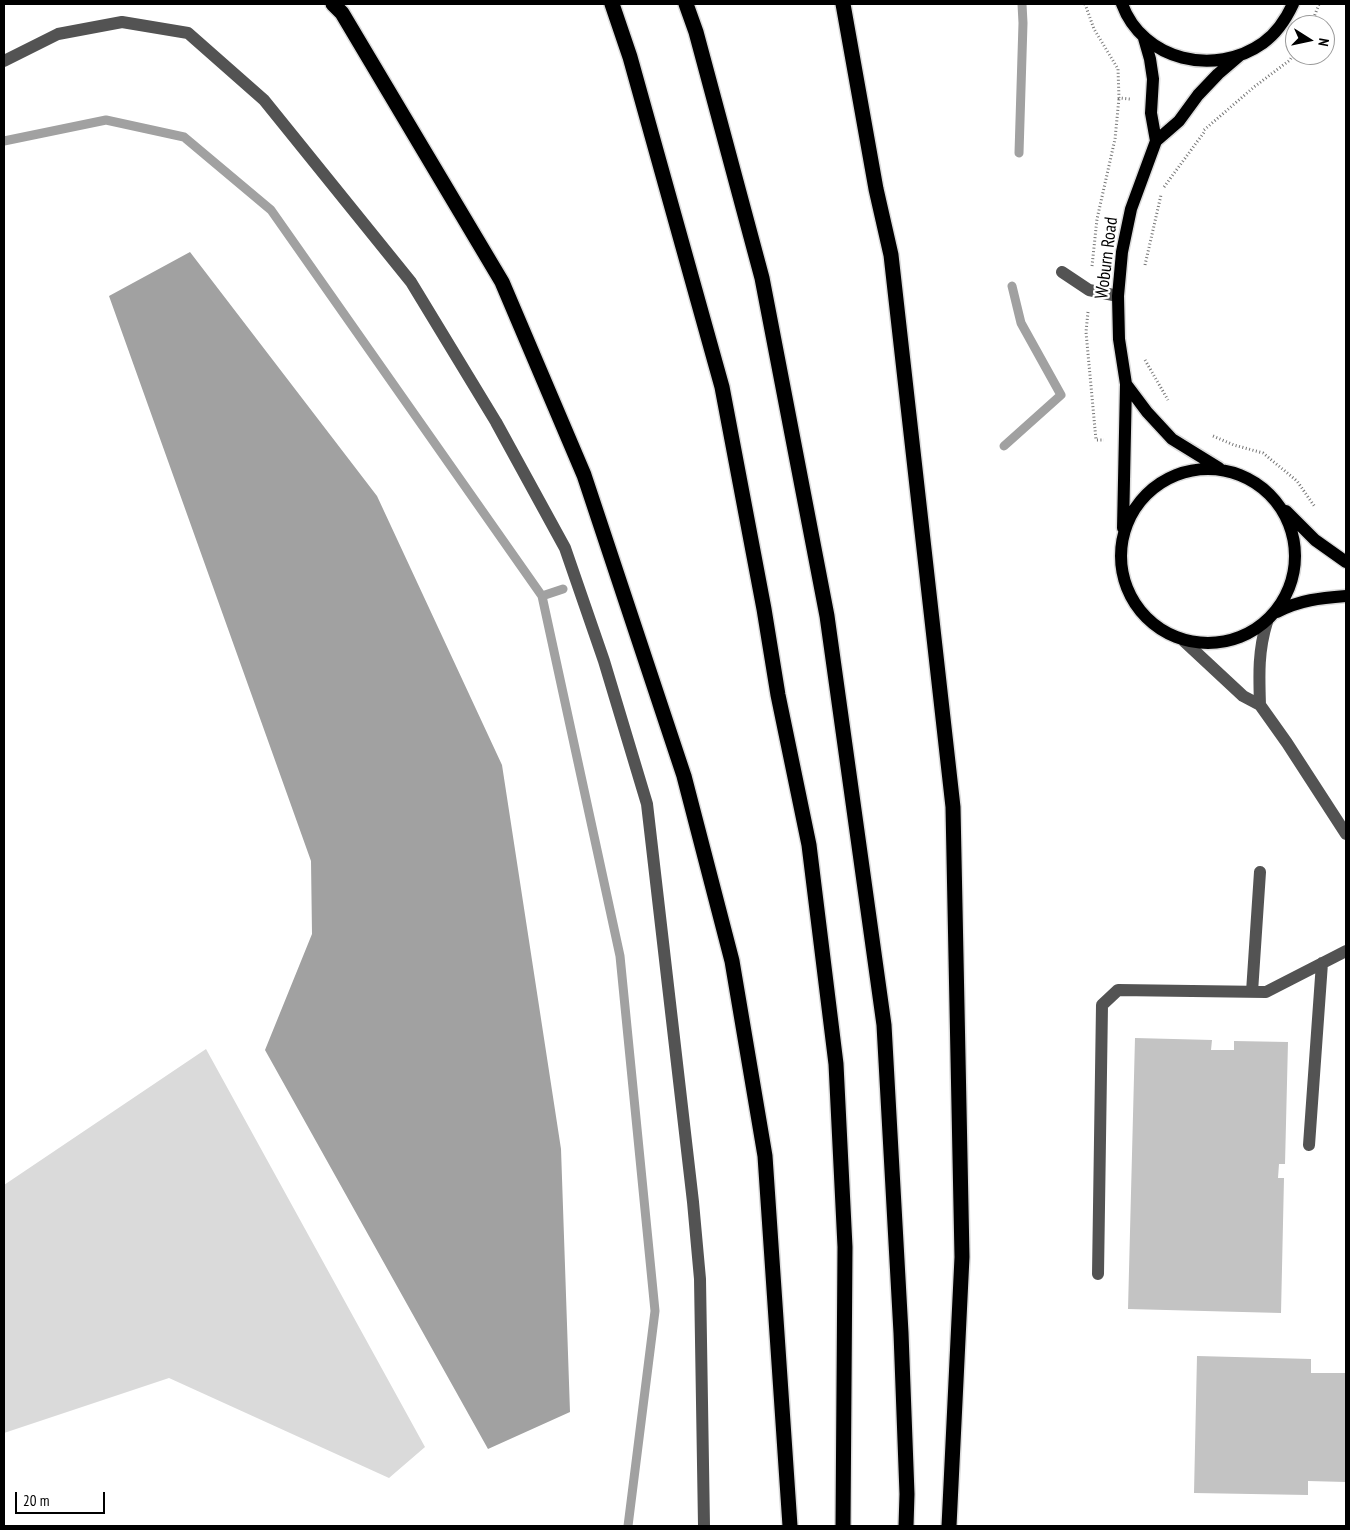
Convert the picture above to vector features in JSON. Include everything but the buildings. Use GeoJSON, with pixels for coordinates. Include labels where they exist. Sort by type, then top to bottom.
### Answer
{"type":"FeatureCollection","features":[{"type":"Feature","properties":{"kind":"highway"},"geometry":{"type":"LineString","coordinates":[[333,4],[342,13],[502,282],[584,475],[684,776],[732,961],[765,1156],[790,1526]]}},
{"type":"Feature","properties":{"kind":"highway"},"geometry":{"type":"LineString","coordinates":[[612,4],[630,57],[722,387],[764,609],[778,696],[808,845],[836,1073],[845,1246],[843,1526]]}},
{"type":"Feature","properties":{"kind":"highway"},"geometry":{"type":"LineString","coordinates":[[686,4],[696,32],[762,278],[827,616],[884,1025],[901,1333],[907,1494],[906,1526]]}},
{"type":"Feature","properties":{"kind":"highway"},"geometry":{"type":"LineString","coordinates":[[843,4],[876,188],[891,255],[953,807],[962,1258],[949,1526]]}},
{"type":"Feature","properties":{"kind":"main road"},"geometry":{"type":"LineString","coordinates":[[1122,4],[1125,14],[1144,38],[1165,52],[1189,60],[1214,62],[1239,56],[1264,43],[1284,23],[1293,4]]}},
{"type":"Feature","properties":{"kind":"main road"},"geometry":{"type":"LineString","coordinates":[[1144,38],[1153,79],[1151,113],[1156,141]]}},
{"type":"Feature","properties":{"kind":"main road","name":"Woburn Road"},"geometry":{"type":"LineString","coordinates":[[1123,535],[1126,384],[1119,339],[1118,296],[1122,252],[1130,209],[1156,141],[1179,121],[1198,95],[1239,56]]}},
{"type":"Feature","properties":{"kind":"main road","name":"Woburn Road"},"geometry":{"type":"LineString","coordinates":[[1126,384],[1146,412],[1172,439],[1222,470]]}},
{"type":"Feature","properties":{"kind":"main road"},"geometry":{"type":"LineString","coordinates":[[1346,562],[1315,540],[1257,484],[1244,476],[1222,470],[1196,469],[1171,477],[1149,491],[1138,504],[1123,535],[1121,562],[1126,589],[1140,612],[1160,630],[1185,642],[1207,644],[1229,642],[1249,634],[1290,605],[1314,598],[1346,596]]}},
{"type":"Feature","properties":{"kind":"main road"},"geometry":{"type":"LineString","coordinates":[[1271,617],[1290,588],[1296,559],[1292,530],[1279,504]]}},
{"type":"Feature","properties":{"kind":"street"},"geometry":{"type":"LineString","coordinates":[[4,61],[58,34],[122,22],[188,34],[264,100],[411,282],[496,422],[564,548],[604,661],[647,804],[693,1202],[700,1279],[704,1526]]}},
{"type":"Feature","properties":{"kind":"street"},"geometry":{"type":"LineString","coordinates":[[1062,272],[1089,290],[1118,296]]}},
{"type":"Feature","properties":{"kind":"street"},"geometry":{"type":"LineString","coordinates":[[1260,705],[1259,662],[1261,642],[1271,617]]}},
{"type":"Feature","properties":{"kind":"street"},"geometry":{"type":"LineString","coordinates":[[1185,642],[1243,696],[1260,705],[1346,834]]}},
{"type":"Feature","properties":{"kind":"street"},"geometry":{"type":"LineString","coordinates":[[1252,992],[1260,872]]}},
{"type":"Feature","properties":{"kind":"street"},"geometry":{"type":"LineString","coordinates":[[1098,1274],[1102,1005],[1118,990],[1266,992],[1346,951]]}},
{"type":"Feature","properties":{"kind":"street"},"geometry":{"type":"LineString","coordinates":[[1309,1145],[1322,964]]}},
{"type":"Feature","properties":{"kind":"path"},"geometry":{"type":"LineString","coordinates":[[1206,434],[1234,445],[1263,453],[1297,480],[1316,508]]}},
{"type":"Feature","properties":{"kind":"shaded area"},"geometry":{"type":"Polygon","coordinates":[[[190,252],[377,496],[502,765],[561,1149],[570,1412],[488,1449],[265,1050],[312,934],[311,861],[109,296],[190,252]]]}},
{"type":"Feature","properties":{"kind":"shaded area"},"geometry":{"type":"Polygon","coordinates":[[[206,1049],[425,1447],[389,1478],[169,1378],[4,1433],[4,1185],[206,1049]]]}},
{"type":"Feature","properties":{"kind":"waterway"},"geometry":{"type":"LineString","coordinates":[[1019,153],[1022,4]]}},
{"type":"Feature","properties":{"kind":"waterway"},"geometry":{"type":"LineString","coordinates":[[4,141],[106,120],[184,137],[271,210],[542,596],[620,956],[655,1311],[628,1526]]}},
{"type":"Feature","properties":{"kind":"waterway"},"geometry":{"type":"LineString","coordinates":[[1004,446],[1061,395],[1021,323],[1012,286]]}},
{"type":"Feature","properties":{"kind":"waterway"},"geometry":{"type":"LineString","coordinates":[[542,596],[563,589]]}}]}
